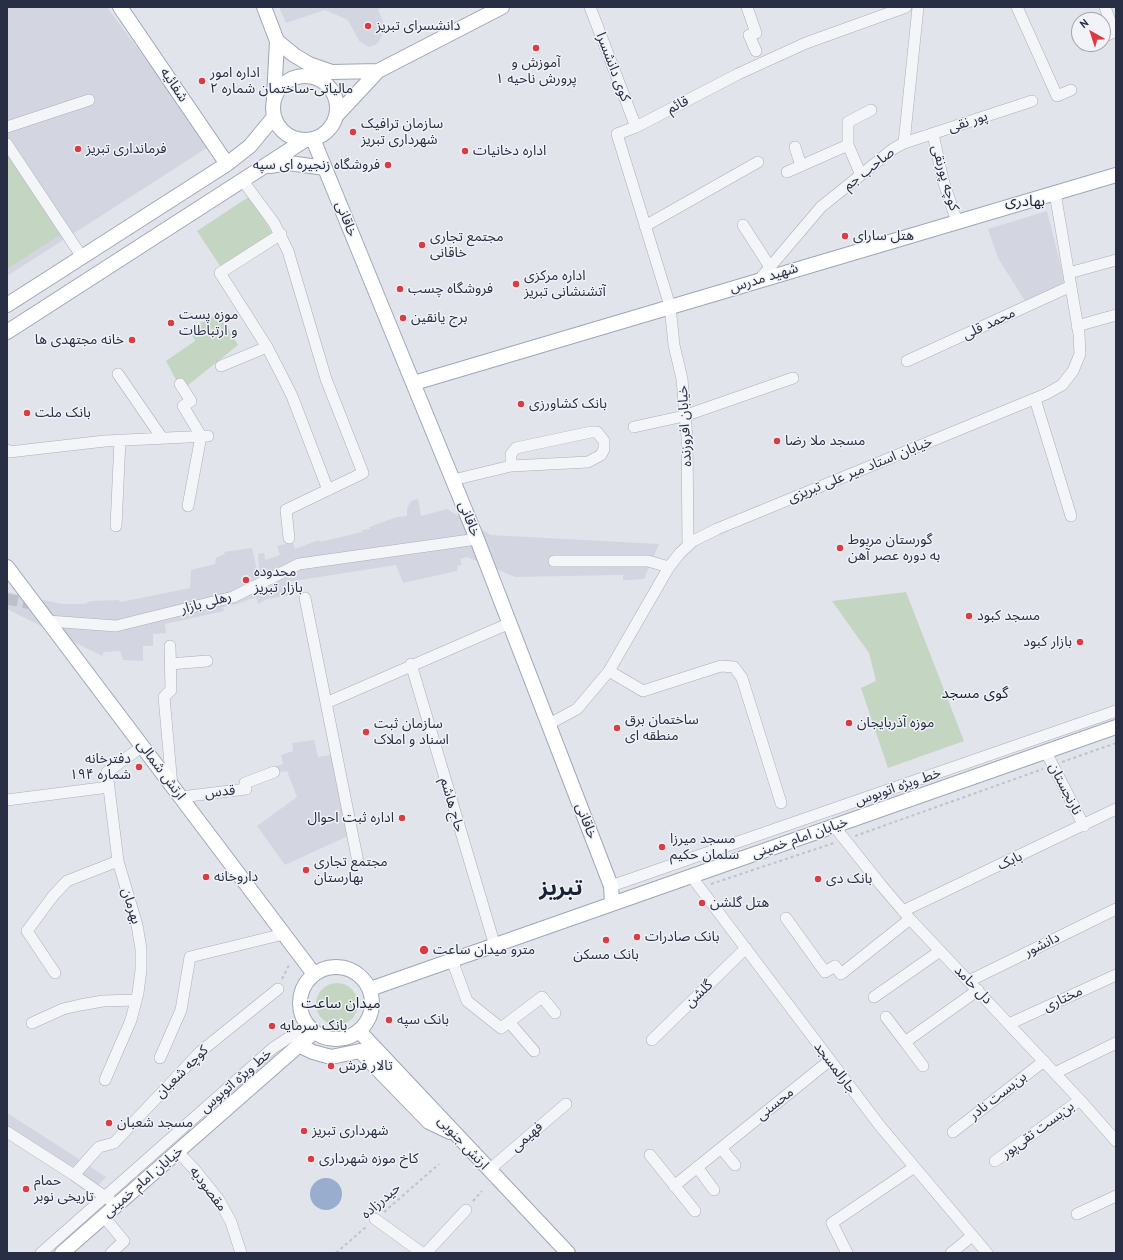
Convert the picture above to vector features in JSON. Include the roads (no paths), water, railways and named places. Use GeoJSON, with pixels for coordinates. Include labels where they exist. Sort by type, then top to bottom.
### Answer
{"type":"FeatureCollection","features":[{"type":"Feature","properties":{"kind":"main road","name":"شفائیه"},"geometry":{"type":"LineString","coordinates":[[120,7],[227,164]]}},
{"type":"Feature","properties":{"kind":"main road"},"geometry":{"type":"LineString","coordinates":[[264,7],[277,41],[274,117],[282,132],[297,140],[309,140]]}},
{"type":"Feature","properties":{"kind":"main road"},"geometry":{"type":"LineString","coordinates":[[7,332],[264,167],[328,130],[336,116],[378,71],[502,7]]}},
{"type":"Feature","properties":{"kind":"main road"},"geometry":{"type":"LineString","coordinates":[[277,41],[294,55],[309,64],[332,72],[378,71]]}},
{"type":"Feature","properties":{"kind":"main road"},"geometry":{"type":"LineString","coordinates":[[274,101],[282,86],[288,81],[300,77],[312,77],[324,83],[332,92],[337,108],[336,116]]}},
{"type":"Feature","properties":{"kind":"main road"},"geometry":{"type":"LineString","coordinates":[[7,306],[227,164],[250,146],[274,117]]}},
{"type":"Feature","properties":{"kind":"main road","name":"خاقانی"},"geometry":{"type":"LineString","coordinates":[[309,140],[325,168],[478,539],[611,886],[612,903]]}},
{"type":"Feature","properties":{"kind":"main road"},"geometry":{"type":"LineString","coordinates":[[264,167],[289,163],[325,168]]}},
{"type":"Feature","properties":{"kind":"main road","name":"شهید مدرس"},"geometry":{"type":"LineString","coordinates":[[414,383],[1116,175]]}},
{"type":"Feature","properties":{"kind":"main road","name":"ارتش شمالی"},"geometry":{"type":"LineString","coordinates":[[7,567],[314,974]]}},
{"type":"Feature","properties":{"kind":"main road","name":"خیابان امام خمینی"},"geometry":{"type":"LineString","coordinates":[[370,988],[495,946],[612,903],[1116,727]]}},
{"type":"Feature","properties":{"kind":"main road"},"geometry":{"type":"LineString","coordinates":[[331,967],[346,968],[358,974],[370,988],[372,998],[370,1016],[359,1032],[341,1039],[327,1038],[311,1028],[303,1017],[300,998],[303,989],[314,974],[331,967]]}},
{"type":"Feature","properties":{"kind":"main road","name":"خیابان امام خمینی"},"geometry":{"type":"LineString","coordinates":[[62,1253],[104,1217],[111,1201],[178,1152],[298,1045],[311,1028]]}},
{"type":"Feature","properties":{"kind":"main road","name":"ارتش جنوبی"},"geometry":{"type":"LineString","coordinates":[[359,1032],[568,1253]]}},
{"type":"Feature","properties":{"kind":"main road"},"geometry":{"type":"LineString","coordinates":[[298,1045],[313,1052],[331,1057],[360,1051],[429,1122],[457,1136]]}},
{"type":"Feature","properties":{"kind":"street","name":"کوی دانشسرا"},"geometry":{"type":"LineString","coordinates":[[590,7],[636,126]]}},
{"type":"Feature","properties":{"kind":"street"},"geometry":{"type":"LineString","coordinates":[[747,7],[756,32],[749,35],[756,51]]}},
{"type":"Feature","properties":{"kind":"street","name":"قائم"},"geometry":{"type":"LineString","coordinates":[[670,306],[617,134],[636,126],[738,74],[806,43],[906,7]]}},
{"type":"Feature","properties":{"kind":"street","name":"صاحب جم"},"geometry":{"type":"LineString","coordinates":[[758,280],[821,207],[893,149],[904,143],[918,7]]}},
{"type":"Feature","properties":{"kind":"street"},"geometry":{"type":"LineString","coordinates":[[1017,7],[1057,96],[1071,90]]}},
{"type":"Feature","properties":{"kind":"street"},"geometry":{"type":"LineString","coordinates":[[1105,7],[1115,32]]}},
{"type":"Feature","properties":{"kind":"street"},"geometry":{"type":"LineString","coordinates":[[7,127],[89,100]]}},
{"type":"Feature","properties":{"kind":"street","name":"پور نقی"},"geometry":{"type":"LineString","coordinates":[[904,143],[1032,101]]}},
{"type":"Feature","properties":{"kind":"street"},"geometry":{"type":"LineString","coordinates":[[861,175],[848,145],[848,122],[871,110]]}},
{"type":"Feature","properties":{"kind":"street","name":"کوچه پورنقی"},"geometry":{"type":"LineString","coordinates":[[933,134],[943,180],[958,222]]}},
{"type":"Feature","properties":{"kind":"street"},"geometry":{"type":"LineString","coordinates":[[7,144],[82,257]]}},
{"type":"Feature","properties":{"kind":"street"},"geometry":{"type":"LineString","coordinates":[[787,172],[848,145]]}},
{"type":"Feature","properties":{"kind":"street"},"geometry":{"type":"LineString","coordinates":[[795,147],[801,166]]}},
{"type":"Feature","properties":{"kind":"street"},"geometry":{"type":"LineString","coordinates":[[645,226],[758,162]]}},
{"type":"Feature","properties":{"kind":"street"},"geometry":{"type":"LineString","coordinates":[[243,181],[263,206],[281,234],[295,269],[326,379],[363,474],[286,510],[288,538]]}},
{"type":"Feature","properties":{"kind":"street","name":"خیابان استاد میر علی تبریزی"},"geometry":{"type":"LineString","coordinates":[[549,724],[577,709],[609,671],[669,566],[693,541],[717,529],[1035,399],[1062,385],[1073,371],[1080,354],[1078,326],[1055,193]]}},
{"type":"Feature","properties":{"kind":"street"},"geometry":{"type":"LineString","coordinates":[[743,225],[770,267]]}},
{"type":"Feature","properties":{"kind":"street"},"geometry":{"type":"LineString","coordinates":[[281,234],[220,273],[267,347],[292,396],[328,490]]}},
{"type":"Feature","properties":{"kind":"street"},"geometry":{"type":"LineString","coordinates":[[1069,273],[1116,260]]}},
{"type":"Feature","properties":{"kind":"street","name":"محمد قلی"},"geometry":{"type":"LineString","coordinates":[[907,361],[1071,286]]}},
{"type":"Feature","properties":{"kind":"street","name":"خیابان افروزنده"},"geometry":{"type":"LineString","coordinates":[[670,306],[674,345],[682,379],[687,438],[688,546]]}},
{"type":"Feature","properties":{"kind":"street"},"geometry":{"type":"LineString","coordinates":[[1078,326],[1116,315]]}},
{"type":"Feature","properties":{"kind":"street"},"geometry":{"type":"LineString","coordinates":[[221,366],[267,347]]}},
{"type":"Feature","properties":{"kind":"street"},"geometry":{"type":"LineString","coordinates":[[118,374],[162,438]]}},
{"type":"Feature","properties":{"kind":"street"},"geometry":{"type":"LineString","coordinates":[[634,427],[684,416],[793,378]]}},
{"type":"Feature","properties":{"kind":"street"},"geometry":{"type":"LineString","coordinates":[[180,384],[191,401],[183,406],[204,436],[188,506]]}},
{"type":"Feature","properties":{"kind":"street"},"geometry":{"type":"LineString","coordinates":[[1035,399],[1071,516]]}},
{"type":"Feature","properties":{"kind":"street"},"geometry":{"type":"LineString","coordinates":[[453,480],[512,466],[588,462],[601,455],[604,449],[604,441],[597,432],[591,432],[516,448],[511,454],[512,466]]}},
{"type":"Feature","properties":{"kind":"street"},"geometry":{"type":"LineString","coordinates":[[7,450],[9,452],[120,440],[204,436]]}},
{"type":"Feature","properties":{"kind":"street"},"geometry":{"type":"LineString","coordinates":[[116,526],[120,440]]}},
{"type":"Feature","properties":{"kind":"street","name":"رهلی بازار"},"geometry":{"type":"LineString","coordinates":[[48,620],[116,626],[233,597],[299,564],[478,539]]}},
{"type":"Feature","properties":{"kind":"street"},"geometry":{"type":"LineString","coordinates":[[554,561],[648,561],[669,566]]}},
{"type":"Feature","properties":{"kind":"street"},"geometry":{"type":"LineString","coordinates":[[305,598],[358,862]]}},
{"type":"Feature","properties":{"kind":"street"},"geometry":{"type":"LineString","coordinates":[[326,703],[411,664],[510,623]]}},
{"type":"Feature","properties":{"kind":"street"},"geometry":{"type":"LineString","coordinates":[[170,646],[171,690],[164,697],[176,791]]}},
{"type":"Feature","properties":{"kind":"street"},"geometry":{"type":"LineString","coordinates":[[170,664],[207,661]]}},
{"type":"Feature","properties":{"kind":"street","name":"حاج هاشم"},"geometry":{"type":"LineString","coordinates":[[411,664],[495,946]]}},
{"type":"Feature","properties":{"kind":"street"},"geometry":{"type":"LineString","coordinates":[[609,671],[643,691],[722,666],[734,667],[742,678],[780,803]]}},
{"type":"Feature","properties":{"kind":"street","name":"خط ویژه اتوبوس"},"geometry":{"type":"LineString","coordinates":[[611,886],[1116,711]]}},
{"type":"Feature","properties":{"kind":"street","name":"بهرمان"},"geometry":{"type":"LineString","coordinates":[[105,1080],[123,1041],[136,1000],[141,970],[141,949],[137,925],[118,861],[106,772],[142,746]]}},
{"type":"Feature","properties":{"kind":"street","name":"نارنجستان"},"geometry":{"type":"LineString","coordinates":[[1046,752],[1084,826]]}},
{"type":"Feature","properties":{"kind":"street","name":"قدس"},"geometry":{"type":"LineString","coordinates":[[176,791],[246,789],[245,783],[274,772]]}},
{"type":"Feature","properties":{"kind":"street"},"geometry":{"type":"LineString","coordinates":[[7,800],[108,787]]}},
{"type":"Feature","properties":{"kind":"street","name":"بابک"},"geometry":{"type":"LineString","coordinates":[[786,918],[825,972],[835,966],[841,974],[907,915],[1116,809]]}},
{"type":"Feature","properties":{"kind":"street","name":"دل حامد"},"geometry":{"type":"LineString","coordinates":[[834,826],[907,915],[1044,1061],[1116,1141]]}},
{"type":"Feature","properties":{"kind":"street"},"geometry":{"type":"LineString","coordinates":[[55,973],[27,931],[53,896],[67,881],[118,861]]}},
{"type":"Feature","properties":{"kind":"street","name":"جارالمسجد"},"geometry":{"type":"LineString","coordinates":[[692,876],[829,1061],[913,1168],[987,1253]]}},
{"type":"Feature","properties":{"kind":"street","name":"دانشور"},"geometry":{"type":"LineString","coordinates":[[969,981],[1116,909]]}},
{"type":"Feature","properties":{"kind":"street"},"geometry":{"type":"LineString","coordinates":[[160,1058],[181,1010],[190,957],[284,934]]}},
{"type":"Feature","properties":{"kind":"street","name":"گلشن"},"geometry":{"type":"LineString","coordinates":[[652,1040],[746,948]]}},
{"type":"Feature","properties":{"kind":"street"},"geometry":{"type":"LineString","coordinates":[[874,997],[940,951]]}},
{"type":"Feature","properties":{"kind":"street"},"geometry":{"type":"LineString","coordinates":[[452,960],[467,1001],[501,1028],[542,997],[555,1013]]}},
{"type":"Feature","properties":{"kind":"street","name":"مختاری"},"geometry":{"type":"LineString","coordinates":[[1009,1024],[1116,975]]}},
{"type":"Feature","properties":{"kind":"street","name":"کوچه شعبان"},"geometry":{"type":"LineString","coordinates":[[74,1175],[99,1147],[114,1142],[200,1052],[278,989]]}},
{"type":"Feature","properties":{"kind":"street"},"geometry":{"type":"LineString","coordinates":[[904,1042],[978,990]]}},
{"type":"Feature","properties":{"kind":"street"},"geometry":{"type":"LineString","coordinates":[[32,1023],[63,1009],[80,1004],[136,1000]]}},
{"type":"Feature","properties":{"kind":"street"},"geometry":{"type":"LineString","coordinates":[[886,1017],[923,1066]]}},
{"type":"Feature","properties":{"kind":"street"},"geometry":{"type":"LineString","coordinates":[[509,1022],[534,1051]]}},
{"type":"Feature","properties":{"kind":"street","name":"خط ویژه اتوبوس"},"geometry":{"type":"LineString","coordinates":[[41,1253],[111,1201],[273,1048],[311,1028]]}},
{"type":"Feature","properties":{"kind":"street"},"geometry":{"type":"LineString","coordinates":[[1055,1073],[1116,1044]]}},
{"type":"Feature","properties":{"kind":"street","name":"محسنی"},"geometry":{"type":"LineString","coordinates":[[674,1186],[829,1061]]}},
{"type":"Feature","properties":{"kind":"street","name":"بن‌بست نادر"},"geometry":{"type":"LineString","coordinates":[[953,1132],[1044,1061]]}},
{"type":"Feature","properties":{"kind":"street","name":"بن‌بست تقی‌پور"},"geometry":{"type":"LineString","coordinates":[[995,1161],[1080,1100]]}},
{"type":"Feature","properties":{"kind":"street","name":"فهیمی"},"geometry":{"type":"LineString","coordinates":[[489,1170],[566,1104]]}},
{"type":"Feature","properties":{"kind":"street"},"geometry":{"type":"LineString","coordinates":[[7,1132],[74,1175],[111,1201]]}},
{"type":"Feature","properties":{"kind":"street"},"geometry":{"type":"LineString","coordinates":[[721,1148],[735,1165]]}},
{"type":"Feature","properties":{"kind":"street","name":"مقصودیه"},"geometry":{"type":"LineString","coordinates":[[178,1152],[220,1200],[231,1222],[241,1253]]}},
{"type":"Feature","properties":{"kind":"street"},"geometry":{"type":"LineString","coordinates":[[650,1155],[695,1211]]}},
{"type":"Feature","properties":{"kind":"street"},"geometry":{"type":"LineString","coordinates":[[697,1167],[714,1190]]}},
{"type":"Feature","properties":{"kind":"street"},"geometry":{"type":"LineString","coordinates":[[848,1253],[832,1223],[913,1168]]}},
{"type":"Feature","properties":{"kind":"street"},"geometry":{"type":"LineString","coordinates":[[1078,1214],[1116,1196]]}},
{"type":"Feature","properties":{"kind":"street"},"geometry":{"type":"LineString","coordinates":[[426,1253],[466,1210]]}},
{"type":"Feature","properties":{"kind":"street"},"geometry":{"type":"LineString","coordinates":[[104,1217],[124,1241],[111,1253]]}},
{"type":"Feature","properties":{"kind":"street"},"geometry":{"type":"LineString","coordinates":[[375,1220],[422,1253]]}},
{"type":"Feature","properties":{"kind":"street"},"geometry":{"type":"LineString","coordinates":[[951,1253],[972,1236]]}},
{"type":"Feature","properties":{"kind":"water"},"geometry":{"type":"Polygon","coordinates":[[[329,1178],[335,1180],[340,1185],[342,1194],[340,1203],[335,1208],[323,1210],[317,1208],[312,1203],[310,1191],[312,1185],[317,1180],[329,1178]]]}},
{"type":"Feature","properties":{"kind":"tunnel"},"geometry":{"type":"LineString","coordinates":[[7,599],[36,605]]}},
{"type":"Feature","properties":{"kind":"place","name":"دانشسرای تبریز"},"geometry":{"type":"Point","coordinates":[368,26]}},
{"type":"Feature","properties":{"kind":"place","name":"آموزش و پرورش ناحیه ۱"},"geometry":{"type":"Point","coordinates":[536,48]}},
{"type":"Feature","properties":{"kind":"place","name":"اداره امور مالیاتی-ساختمان شماره ۲"},"geometry":{"type":"Point","coordinates":[202,81]}},
{"type":"Feature","properties":{"kind":"place","name":"سازمان ترافیک شهرداری تبریز"},"geometry":{"type":"Point","coordinates":[353,132]}},
{"type":"Feature","properties":{"kind":"place","name":"فرمانداری تبریز"},"geometry":{"type":"Point","coordinates":[78,149]}},
{"type":"Feature","properties":{"kind":"place","name":"اداره دخانیات"},"geometry":{"type":"Point","coordinates":[465,151]}},
{"type":"Feature","properties":{"kind":"place","name":"فروشگاه زنجیره ای سپه"},"geometry":{"type":"Point","coordinates":[388,165]}},
{"type":"Feature","properties":{"kind":"place","name":"هتل سارای"},"geometry":{"type":"Point","coordinates":[845,236]}},
{"type":"Feature","properties":{"kind":"place","name":"مجتمع تجاری خاقانی"},"geometry":{"type":"Point","coordinates":[422,245]}},
{"type":"Feature","properties":{"kind":"place","name":"اداره مرکزی آتشنشانی تبریز"},"geometry":{"type":"Point","coordinates":[516,284]}},
{"type":"Feature","properties":{"kind":"place","name":"فروشگاه چسب"},"geometry":{"type":"Point","coordinates":[400,289]}},
{"type":"Feature","properties":{"kind":"place","name":"برج یانقین"},"geometry":{"type":"Point","coordinates":[403,318]}},
{"type":"Feature","properties":{"kind":"place","name":"موزه پست و ارتباطات"},"geometry":{"type":"Point","coordinates":[171,323]}},
{"type":"Feature","properties":{"kind":"place","name":"خانه مجتهدی ها"},"geometry":{"type":"Point","coordinates":[132,340]}},
{"type":"Feature","properties":{"kind":"place","name":"بانک کشاورزی"},"geometry":{"type":"Point","coordinates":[521,404]}},
{"type":"Feature","properties":{"kind":"place","name":"بانک ملت"},"geometry":{"type":"Point","coordinates":[27,413]}},
{"type":"Feature","properties":{"kind":"place","name":"مسجد ملا رضا"},"geometry":{"type":"Point","coordinates":[777,441]}},
{"type":"Feature","properties":{"kind":"place","name":"گورستان مربوط به دوره عصر آهن"},"geometry":{"type":"Point","coordinates":[840,548]}},
{"type":"Feature","properties":{"kind":"place","name":"محدوده بازار تبریز"},"geometry":{"type":"Point","coordinates":[246,580]}},
{"type":"Feature","properties":{"kind":"place","name":"مسجد کبود"},"geometry":{"type":"Point","coordinates":[969,616]}},
{"type":"Feature","properties":{"kind":"place","name":"بازار کبود"},"geometry":{"type":"Point","coordinates":[1080,642]}},
{"type":"Feature","properties":{"kind":"place","name":"موزه آذربایجان"},"geometry":{"type":"Point","coordinates":[849,723]}},
{"type":"Feature","properties":{"kind":"place","name":"ساختمان برق منطقه ای"},"geometry":{"type":"Point","coordinates":[617,728]}},
{"type":"Feature","properties":{"kind":"place","name":"سازمان ثبت اسناد و املاک"},"geometry":{"type":"Point","coordinates":[366,732]}},
{"type":"Feature","properties":{"kind":"place","name":"دفترخانه شماره ۱۹۴"},"geometry":{"type":"Point","coordinates":[139,767]}},
{"type":"Feature","properties":{"kind":"place","name":"اداره ثبت احوال"},"geometry":{"type":"Point","coordinates":[402,818]}},
{"type":"Feature","properties":{"kind":"place","name":"مسجد میرزا سلمان حکیم"},"geometry":{"type":"Point","coordinates":[662,847]}},
{"type":"Feature","properties":{"kind":"place","name":"مجتمع تجاری بهارستان"},"geometry":{"type":"Point","coordinates":[306,870]}},
{"type":"Feature","properties":{"kind":"place","name":"داروخانه"},"geometry":{"type":"Point","coordinates":[206,877]}},
{"type":"Feature","properties":{"kind":"place","name":"بانک دی"},"geometry":{"type":"Point","coordinates":[818,879]}},
{"type":"Feature","properties":{"kind":"place","name":"هتل گلشن"},"geometry":{"type":"Point","coordinates":[702,903]}},
{"type":"Feature","properties":{"kind":"place","name":"بانک صادرات"},"geometry":{"type":"Point","coordinates":[637,937]}},
{"type":"Feature","properties":{"kind":"place","name":"بانک مسکن"},"geometry":{"type":"Point","coordinates":[606,940]}},
{"type":"Feature","properties":{"kind":"place","name":"مترو میدان ساعت"},"geometry":{"type":"Point","coordinates":[424,950]}},
{"type":"Feature","properties":{"kind":"place","name":"بانک سپه"},"geometry":{"type":"Point","coordinates":[389,1020]}},
{"type":"Feature","properties":{"kind":"place","name":"بانک سرمایه"},"geometry":{"type":"Point","coordinates":[272,1026]}},
{"type":"Feature","properties":{"kind":"place","name":"تالار فرش"},"geometry":{"type":"Point","coordinates":[331,1066]}},
{"type":"Feature","properties":{"kind":"place","name":"مسجد شعبان"},"geometry":{"type":"Point","coordinates":[109,1123]}},
{"type":"Feature","properties":{"kind":"place","name":"شهرداری تبریز"},"geometry":{"type":"Point","coordinates":[304,1131]}},
{"type":"Feature","properties":{"kind":"place","name":"کاخ موزه شهرداری"},"geometry":{"type":"Point","coordinates":[311,1159]}},
{"type":"Feature","properties":{"kind":"place","name":"حمام تاریخی نوبر"},"geometry":{"type":"Point","coordinates":[26,1189]}},
{"type":"Feature","properties":{"kind":"district","name":"بهادری"},"geometry":{"type":"Point","coordinates":[1025,202]}},
{"type":"Feature","properties":{"kind":"district","name":"گوی مسجد"},"geometry":{"type":"Point","coordinates":[975,694]}},
{"type":"Feature","properties":{"kind":"district","name":"تبریز"},"geometry":{"type":"Point","coordinates":[561,889]}},
{"type":"Feature","properties":{"kind":"district","name":"میدان ساعت"},"geometry":{"type":"Point","coordinates":[341,1004]}}]}
